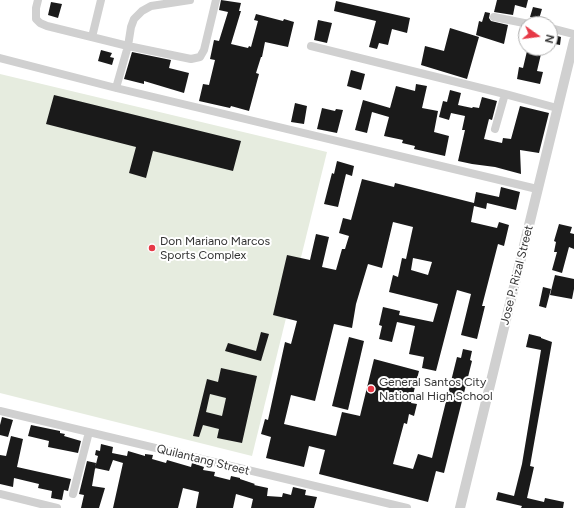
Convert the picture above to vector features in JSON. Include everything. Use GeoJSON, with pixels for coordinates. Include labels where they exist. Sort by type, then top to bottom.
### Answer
{"type":"FeatureCollection","features":[{"type":"Feature","properties":{"kind":"street"},"geometry":{"type":"LineString","coordinates":[[38,0],[36,19],[40,23],[47,26],[128,46],[190,59],[197,59],[204,50],[216,0]]}},
{"type":"Feature","properties":{"kind":"street"},"geometry":{"type":"LineString","coordinates":[[92,37],[101,0]]}},
{"type":"Feature","properties":{"kind":"street"},"geometry":{"type":"LineString","coordinates":[[116,88],[134,19],[142,11],[152,6],[190,0]]}},
{"type":"Feature","properties":{"kind":"street"},"geometry":{"type":"LineString","coordinates":[[494,16],[518,21]]}},
{"type":"Feature","properties":{"kind":"street"},"geometry":{"type":"LineString","coordinates":[[558,30],[574,34]]}},
{"type":"Feature","properties":{"kind":"street","name":"Jose P. Rizal Street"},"geometry":{"type":"LineString","coordinates":[[460,508],[574,41]]}},
{"type":"Feature","properties":{"kind":"street"},"geometry":{"type":"LineString","coordinates":[[311,46],[557,108]]}},
{"type":"Feature","properties":{"kind":"street"},"geometry":{"type":"LineString","coordinates":[[0,58],[116,88],[537,189]]}},
{"type":"Feature","properties":{"kind":"street"},"geometry":{"type":"LineString","coordinates":[[495,129],[504,94]]}},
{"type":"Feature","properties":{"kind":"street","name":"Quilantang Street"},"geometry":{"type":"LineString","coordinates":[[0,411],[407,508]]}},
{"type":"Feature","properties":{"kind":"street"},"geometry":{"type":"LineString","coordinates":[[73,494],[89,432]]}},
{"type":"Feature","properties":{"kind":"street"},"geometry":{"type":"LineString","coordinates":[[0,494],[57,508]]}},
{"type":"Feature","properties":{"kind":"shaded area","name":"Don Mariano Marcos Sports Complex"},"geometry":{"type":"Polygon","coordinates":[[[0,74],[327,152],[252,456],[0,393],[0,74]]]}},
{"type":"Feature","properties":{"kind":"building"},"geometry":{"type":"Polygon","coordinates":[[[221,0],[241,3],[239,11],[241,11],[231,44],[248,48],[249,46],[251,47],[258,21],[254,20],[256,14],[283,21],[284,19],[294,22],[288,47],[265,42],[262,57],[256,73],[259,74],[249,111],[231,106],[230,108],[199,101],[203,84],[209,85],[215,60],[210,59],[214,40],[219,41],[228,12],[219,10],[221,0]]]}},
{"type":"Feature","properties":{"kind":"building"},"geometry":{"type":"Polygon","coordinates":[[[497,0],[528,0],[526,8],[515,5],[513,15],[494,12],[497,0]]]}},
{"type":"Feature","properties":{"kind":"building"},"geometry":{"type":"Polygon","coordinates":[[[336,1],[410,18],[407,33],[392,29],[388,45],[379,43],[377,49],[369,47],[376,21],[334,11],[336,1]]]}},
{"type":"Feature","properties":{"kind":"building"},"geometry":{"type":"Polygon","coordinates":[[[51,2],[62,4],[58,18],[48,15],[51,2]]]}},
{"type":"Feature","properties":{"kind":"building"},"geometry":{"type":"Polygon","coordinates":[[[533,7],[542,9],[540,16],[530,16],[533,7]]]}},
{"type":"Feature","properties":{"kind":"building"},"geometry":{"type":"Polygon","coordinates":[[[485,12],[490,13],[489,18],[491,21],[508,25],[504,44],[476,35],[479,21],[482,22],[485,12]]]}},
{"type":"Feature","properties":{"kind":"building"},"geometry":{"type":"Polygon","coordinates":[[[318,20],[332,23],[327,43],[314,40],[318,20]]]}},
{"type":"Feature","properties":{"kind":"building"},"geometry":{"type":"Polygon","coordinates":[[[450,28],[479,37],[467,79],[421,65],[425,46],[444,51],[450,28]]]}},
{"type":"Feature","properties":{"kind":"building"},"geometry":{"type":"Polygon","coordinates":[[[558,36],[561,37],[560,45],[558,45],[558,36]]]}},
{"type":"Feature","properties":{"kind":"building"},"geometry":{"type":"Polygon","coordinates":[[[101,50],[112,53],[110,57],[114,58],[112,65],[98,61],[101,50]]]}},
{"type":"Feature","properties":{"kind":"building"},"geometry":{"type":"Polygon","coordinates":[[[132,52],[171,60],[169,68],[189,73],[184,93],[144,81],[144,84],[124,79],[132,52]]]}},
{"type":"Feature","properties":{"kind":"building"},"geometry":{"type":"Polygon","coordinates":[[[526,56],[541,56],[537,71],[543,72],[540,84],[517,79],[519,67],[523,68],[526,56]]]}},
{"type":"Feature","properties":{"kind":"building"},"geometry":{"type":"Polygon","coordinates":[[[351,70],[365,74],[361,90],[347,86],[351,70]]]}},
{"type":"Feature","properties":{"kind":"building"},"geometry":{"type":"Polygon","coordinates":[[[416,84],[427,86],[422,108],[438,111],[434,132],[449,136],[445,156],[414,149],[415,146],[402,143],[403,140],[384,136],[389,117],[372,112],[367,133],[355,130],[363,100],[390,108],[396,86],[415,91],[416,84]]]}},
{"type":"Feature","properties":{"kind":"building"},"geometry":{"type":"Polygon","coordinates":[[[450,90],[461,93],[458,105],[479,108],[482,97],[497,101],[492,120],[489,119],[484,139],[502,143],[503,138],[511,139],[520,106],[549,113],[539,153],[520,150],[521,174],[495,167],[458,161],[465,130],[462,130],[465,116],[451,113],[449,120],[439,117],[443,101],[447,102],[450,90]]]}},
{"type":"Feature","properties":{"kind":"building"},"geometry":{"type":"Polygon","coordinates":[[[54,95],[241,141],[233,171],[153,151],[146,178],[129,173],[136,147],[46,124],[54,95]]]}},
{"type":"Feature","properties":{"kind":"building"},"geometry":{"type":"Polygon","coordinates":[[[295,103],[307,106],[304,124],[291,122],[295,103]]]}},
{"type":"Feature","properties":{"kind":"building"},"geometry":{"type":"Polygon","coordinates":[[[322,108],[335,111],[336,109],[343,110],[337,133],[317,129],[322,108]]]}},
{"type":"Feature","properties":{"kind":"building"},"geometry":{"type":"Polygon","coordinates":[[[337,161],[354,166],[352,176],[346,174],[338,207],[324,204],[332,173],[334,174],[337,161]]]}},
{"type":"Feature","properties":{"kind":"building"},"geometry":{"type":"Polygon","coordinates":[[[362,179],[394,187],[395,183],[474,203],[476,192],[499,197],[501,187],[520,192],[516,210],[487,203],[486,209],[474,206],[471,222],[497,228],[499,222],[509,225],[504,246],[498,244],[482,306],[485,306],[477,339],[461,335],[471,294],[457,290],[436,371],[422,368],[424,357],[409,354],[415,326],[397,322],[392,342],[379,339],[382,326],[379,325],[383,307],[400,311],[399,315],[433,322],[438,304],[389,292],[393,275],[398,277],[402,258],[406,259],[413,227],[393,222],[382,268],[368,264],[356,304],[352,328],[334,324],[315,401],[291,395],[284,424],[336,436],[342,412],[360,416],[374,359],[419,371],[411,403],[417,404],[414,416],[409,414],[407,424],[404,423],[393,464],[413,469],[418,454],[432,458],[457,357],[461,358],[463,349],[472,351],[470,360],[472,361],[444,473],[436,471],[428,502],[319,474],[325,450],[309,446],[304,467],[266,458],[271,437],[261,434],[265,419],[268,420],[285,342],[291,344],[297,321],[273,315],[287,255],[310,260],[316,234],[329,237],[322,267],[336,270],[342,249],[345,249],[349,236],[339,233],[343,218],[351,220],[362,179]],[[413,258],[411,270],[428,275],[432,262],[413,258]]]}},
{"type":"Feature","properties":{"kind":"building"},"geometry":{"type":"Polygon","coordinates":[[[559,224],[572,227],[570,233],[574,234],[574,249],[569,247],[562,273],[552,270],[557,252],[554,252],[556,242],[554,241],[559,224]]]}},
{"type":"Feature","properties":{"kind":"building"},"geometry":{"type":"Polygon","coordinates":[[[555,275],[574,279],[572,299],[550,295],[555,275]]]}},
{"type":"Feature","properties":{"kind":"building"},"geometry":{"type":"Polygon","coordinates":[[[543,287],[551,289],[546,308],[539,306],[543,287]]]}},
{"type":"Feature","properties":{"kind":"building"},"geometry":{"type":"Polygon","coordinates":[[[261,332],[269,334],[261,361],[225,351],[228,343],[256,351],[261,332]]]}},
{"type":"Feature","properties":{"kind":"building"},"geometry":{"type":"Polygon","coordinates":[[[529,334],[552,342],[530,466],[534,467],[527,498],[544,502],[545,498],[564,502],[563,508],[521,508],[522,506],[496,500],[498,492],[514,496],[522,464],[541,350],[526,347],[529,334]]]}},
{"type":"Feature","properties":{"kind":"building"},"geometry":{"type":"Polygon","coordinates":[[[349,337],[364,341],[348,410],[332,406],[349,337]]]}},
{"type":"Feature","properties":{"kind":"building"},"geometry":{"type":"Polygon","coordinates":[[[221,368],[257,376],[242,443],[217,438],[219,429],[203,425],[199,437],[193,436],[207,379],[218,382],[221,368]],[[210,394],[206,412],[222,416],[226,398],[210,394]]]}},
{"type":"Feature","properties":{"kind":"building"},"geometry":{"type":"Polygon","coordinates":[[[2,417],[13,420],[8,437],[0,435],[2,417]]]}},
{"type":"Feature","properties":{"kind":"building"},"geometry":{"type":"Polygon","coordinates":[[[31,425],[60,431],[60,433],[65,434],[64,436],[81,441],[78,453],[48,447],[49,441],[28,436],[31,425]]]}},
{"type":"Feature","properties":{"kind":"building"},"geometry":{"type":"Polygon","coordinates":[[[11,436],[23,439],[17,467],[71,479],[68,491],[64,490],[62,500],[51,498],[52,491],[38,488],[39,484],[14,478],[13,487],[0,484],[0,455],[6,456],[11,436]]]}},
{"type":"Feature","properties":{"kind":"building"},"geometry":{"type":"Polygon","coordinates":[[[101,444],[113,447],[112,453],[127,456],[128,451],[145,456],[145,454],[153,455],[152,459],[166,463],[167,460],[191,467],[192,463],[204,467],[203,470],[215,472],[214,476],[230,480],[231,476],[240,478],[255,484],[254,485],[268,488],[267,496],[282,497],[283,493],[291,495],[293,487],[306,490],[305,495],[317,497],[314,508],[251,508],[253,499],[236,494],[233,508],[196,508],[199,492],[183,488],[178,508],[113,508],[123,463],[113,460],[109,471],[95,468],[98,456],[95,455],[96,450],[100,451],[101,444]]]}},
{"type":"Feature","properties":{"kind":"building"},"geometry":{"type":"Polygon","coordinates":[[[87,461],[96,463],[92,486],[105,488],[99,508],[81,508],[84,495],[79,494],[87,461]]]}},
{"type":"Feature","properties":{"kind":"place","name":"Don Mariano Marcos Sports Complex"},"geometry":{"type":"Point","coordinates":[152,248]}},
{"type":"Feature","properties":{"kind":"place","name":"General Santos City National High School"},"geometry":{"type":"Point","coordinates":[371,389]}}]}
